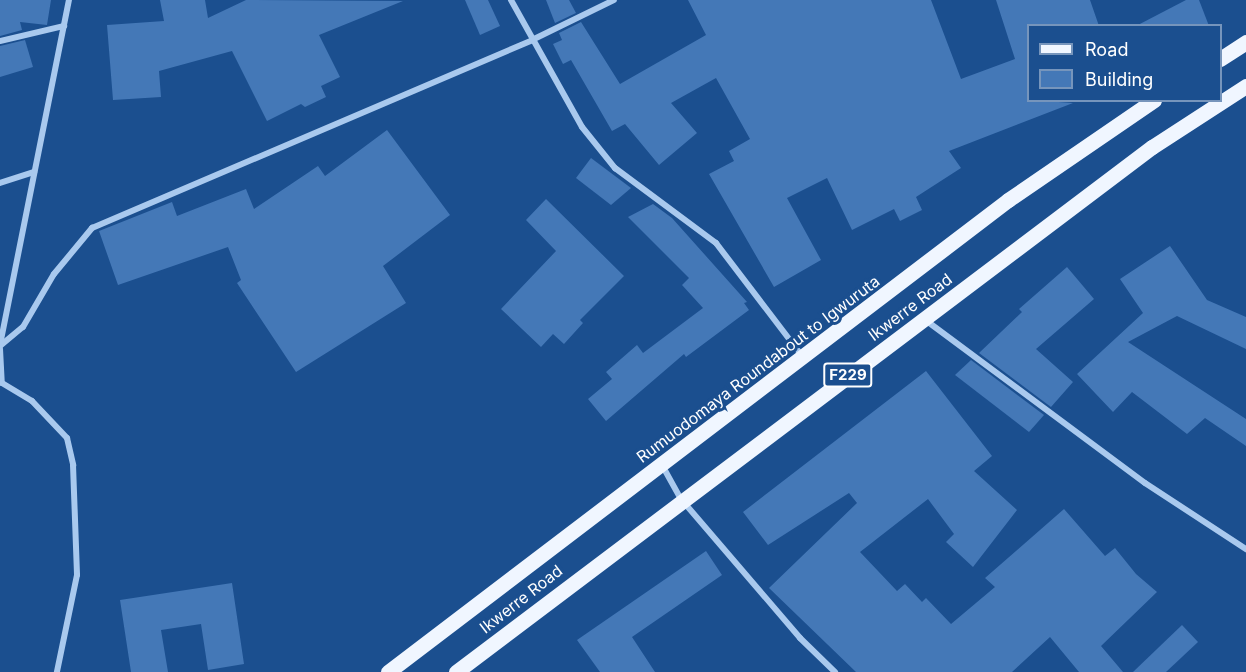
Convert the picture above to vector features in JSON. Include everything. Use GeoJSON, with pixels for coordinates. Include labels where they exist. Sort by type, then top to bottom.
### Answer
{"type":"FeatureCollection","features":[{"type":"Feature","properties":{"kind":"main road"},"geometry":{"type":"LineString","coordinates":[[1222,57],[1246,42]]}},
{"type":"Feature","properties":{"kind":"main road","name":"Ikwerre Road"},"geometry":{"type":"LineString","coordinates":[[1222,102],[1246,86]]}},
{"type":"Feature","properties":{"kind":"main road","name":"Rumuodomaya Roundabout to Igwuruta"},"geometry":{"type":"LineString","coordinates":[[388,672],[1008,200],[1151,102]]}},
{"type":"Feature","properties":{"kind":"main road","name":"Ikwerre Road"},"geometry":{"type":"LineString","coordinates":[[456,672],[681,499],[1152,147],[1221,102]]}},
{"type":"Feature","properties":{"kind":"street"},"geometry":{"type":"LineString","coordinates":[[57,672],[77,575],[73,465],[67,438],[32,401],[2,383],[0,347],[69,0]]}},
{"type":"Feature","properties":{"kind":"street"},"geometry":{"type":"LineString","coordinates":[[511,0],[582,127],[615,168],[716,243],[803,357]]}},
{"type":"Feature","properties":{"kind":"street"},"geometry":{"type":"LineString","coordinates":[[0,347],[23,327],[54,274],[92,228],[532,40],[614,0]]}},
{"type":"Feature","properties":{"kind":"street"},"geometry":{"type":"LineString","coordinates":[[0,41],[64,26]]}},
{"type":"Feature","properties":{"kind":"street"},"geometry":{"type":"LineString","coordinates":[[0,183],[34,172]]}},
{"type":"Feature","properties":{"kind":"street"},"geometry":{"type":"LineString","coordinates":[[924,319],[1145,483],[1246,549]]}},
{"type":"Feature","properties":{"kind":"street"},"geometry":{"type":"LineString","coordinates":[[662,465],[681,499],[800,638],[835,672]]}},
{"type":"Feature","properties":{"kind":"building"},"geometry":{"type":"Polygon","coordinates":[[[0,0],[51,0],[47,25],[20,22],[22,30],[0,36],[0,0]]]}},
{"type":"Feature","properties":{"kind":"building"},"geometry":{"type":"Polygon","coordinates":[[[160,0],[205,0],[208,18],[246,0],[403,1],[319,35],[340,77],[321,86],[326,97],[305,107],[301,104],[267,121],[232,51],[159,71],[161,97],[113,100],[107,25],[164,21],[160,0]]]}},
{"type":"Feature","properties":{"kind":"building"},"geometry":{"type":"Polygon","coordinates":[[[465,0],[488,0],[500,26],[480,35],[465,0]]]}},
{"type":"Feature","properties":{"kind":"building"},"geometry":{"type":"Polygon","coordinates":[[[546,0],[569,0],[576,13],[555,23],[546,0]]]}},
{"type":"Feature","properties":{"kind":"building"},"geometry":{"type":"Polygon","coordinates":[[[688,0],[931,0],[961,79],[1015,59],[996,0],[1090,0],[1098,24],[1027,24],[1027,102],[1073,103],[949,151],[961,168],[916,197],[922,210],[900,221],[894,209],[852,230],[827,178],[787,198],[821,260],[774,287],[709,174],[734,161],[729,151],[750,139],[716,78],[671,103],[697,133],[659,165],[625,124],[612,131],[571,60],[563,64],[553,44],[562,40],[559,33],[581,22],[620,84],[706,35],[688,0]]]}},
{"type":"Feature","properties":{"kind":"building"},"geometry":{"type":"Polygon","coordinates":[[[1186,0],[1199,0],[1208,24],[1140,24],[1186,0]]]}},
{"type":"Feature","properties":{"kind":"building"},"geometry":{"type":"Polygon","coordinates":[[[25,40],[33,67],[0,77],[0,46],[25,40]]]}},
{"type":"Feature","properties":{"kind":"building"},"geometry":{"type":"Polygon","coordinates":[[[387,130],[450,215],[383,266],[406,303],[296,372],[237,283],[241,280],[228,247],[118,285],[99,231],[172,202],[177,216],[246,189],[254,209],[318,166],[325,176],[387,130]]]}},
{"type":"Feature","properties":{"kind":"building"},"geometry":{"type":"Polygon","coordinates":[[[591,158],[631,188],[611,205],[576,178],[591,158]]]}},
{"type":"Feature","properties":{"kind":"building"},"geometry":{"type":"Polygon","coordinates":[[[546,199],[624,276],[580,320],[583,323],[564,344],[553,334],[541,347],[501,309],[556,251],[526,220],[546,199]]]}},
{"type":"Feature","properties":{"kind":"building"},"geometry":{"type":"Polygon","coordinates":[[[653,204],[672,218],[747,302],[744,303],[749,310],[686,357],[684,354],[606,421],[588,399],[612,379],[606,372],[637,345],[643,353],[703,308],[682,285],[689,278],[628,217],[653,204]]]}},
{"type":"Feature","properties":{"kind":"building"},"geometry":{"type":"Polygon","coordinates":[[[1170,246],[1207,300],[1246,317],[1246,349],[1177,316],[1128,342],[1246,419],[1246,446],[1205,418],[1187,434],[1132,392],[1113,412],[1077,374],[1143,313],[1120,279],[1170,246]]]}},
{"type":"Feature","properties":{"kind":"building"},"geometry":{"type":"Polygon","coordinates":[[[1067,267],[1094,299],[1036,349],[1073,382],[1051,407],[979,353],[1022,312],[1019,309],[1067,267]]]}},
{"type":"Feature","properties":{"kind":"building"},"geometry":{"type":"Polygon","coordinates":[[[971,360],[1044,415],[1029,432],[955,375],[971,360]]]}},
{"type":"Feature","properties":{"kind":"building"},"geometry":{"type":"Polygon","coordinates":[[[926,371],[992,456],[974,471],[1017,510],[973,567],[946,542],[954,534],[928,499],[860,552],[897,591],[905,584],[922,602],[926,598],[951,624],[995,587],[985,578],[1064,509],[1105,556],[1115,548],[1136,574],[1157,592],[1101,646],[1123,672],[1079,672],[1050,637],[1012,672],[856,672],[769,588],[857,503],[849,493],[768,545],[743,512],[926,371]]]}},
{"type":"Feature","properties":{"kind":"building"},"geometry":{"type":"Polygon","coordinates":[[[706,551],[722,575],[632,637],[655,672],[600,672],[577,640],[706,551]]]}},
{"type":"Feature","properties":{"kind":"building"},"geometry":{"type":"Polygon","coordinates":[[[232,583],[244,664],[208,670],[201,624],[161,630],[168,672],[131,672],[120,600],[232,583]]]}},
{"type":"Feature","properties":{"kind":"building"},"geometry":{"type":"Polygon","coordinates":[[[1182,625],[1198,642],[1166,672],[1133,672],[1182,625]]]}}]}
